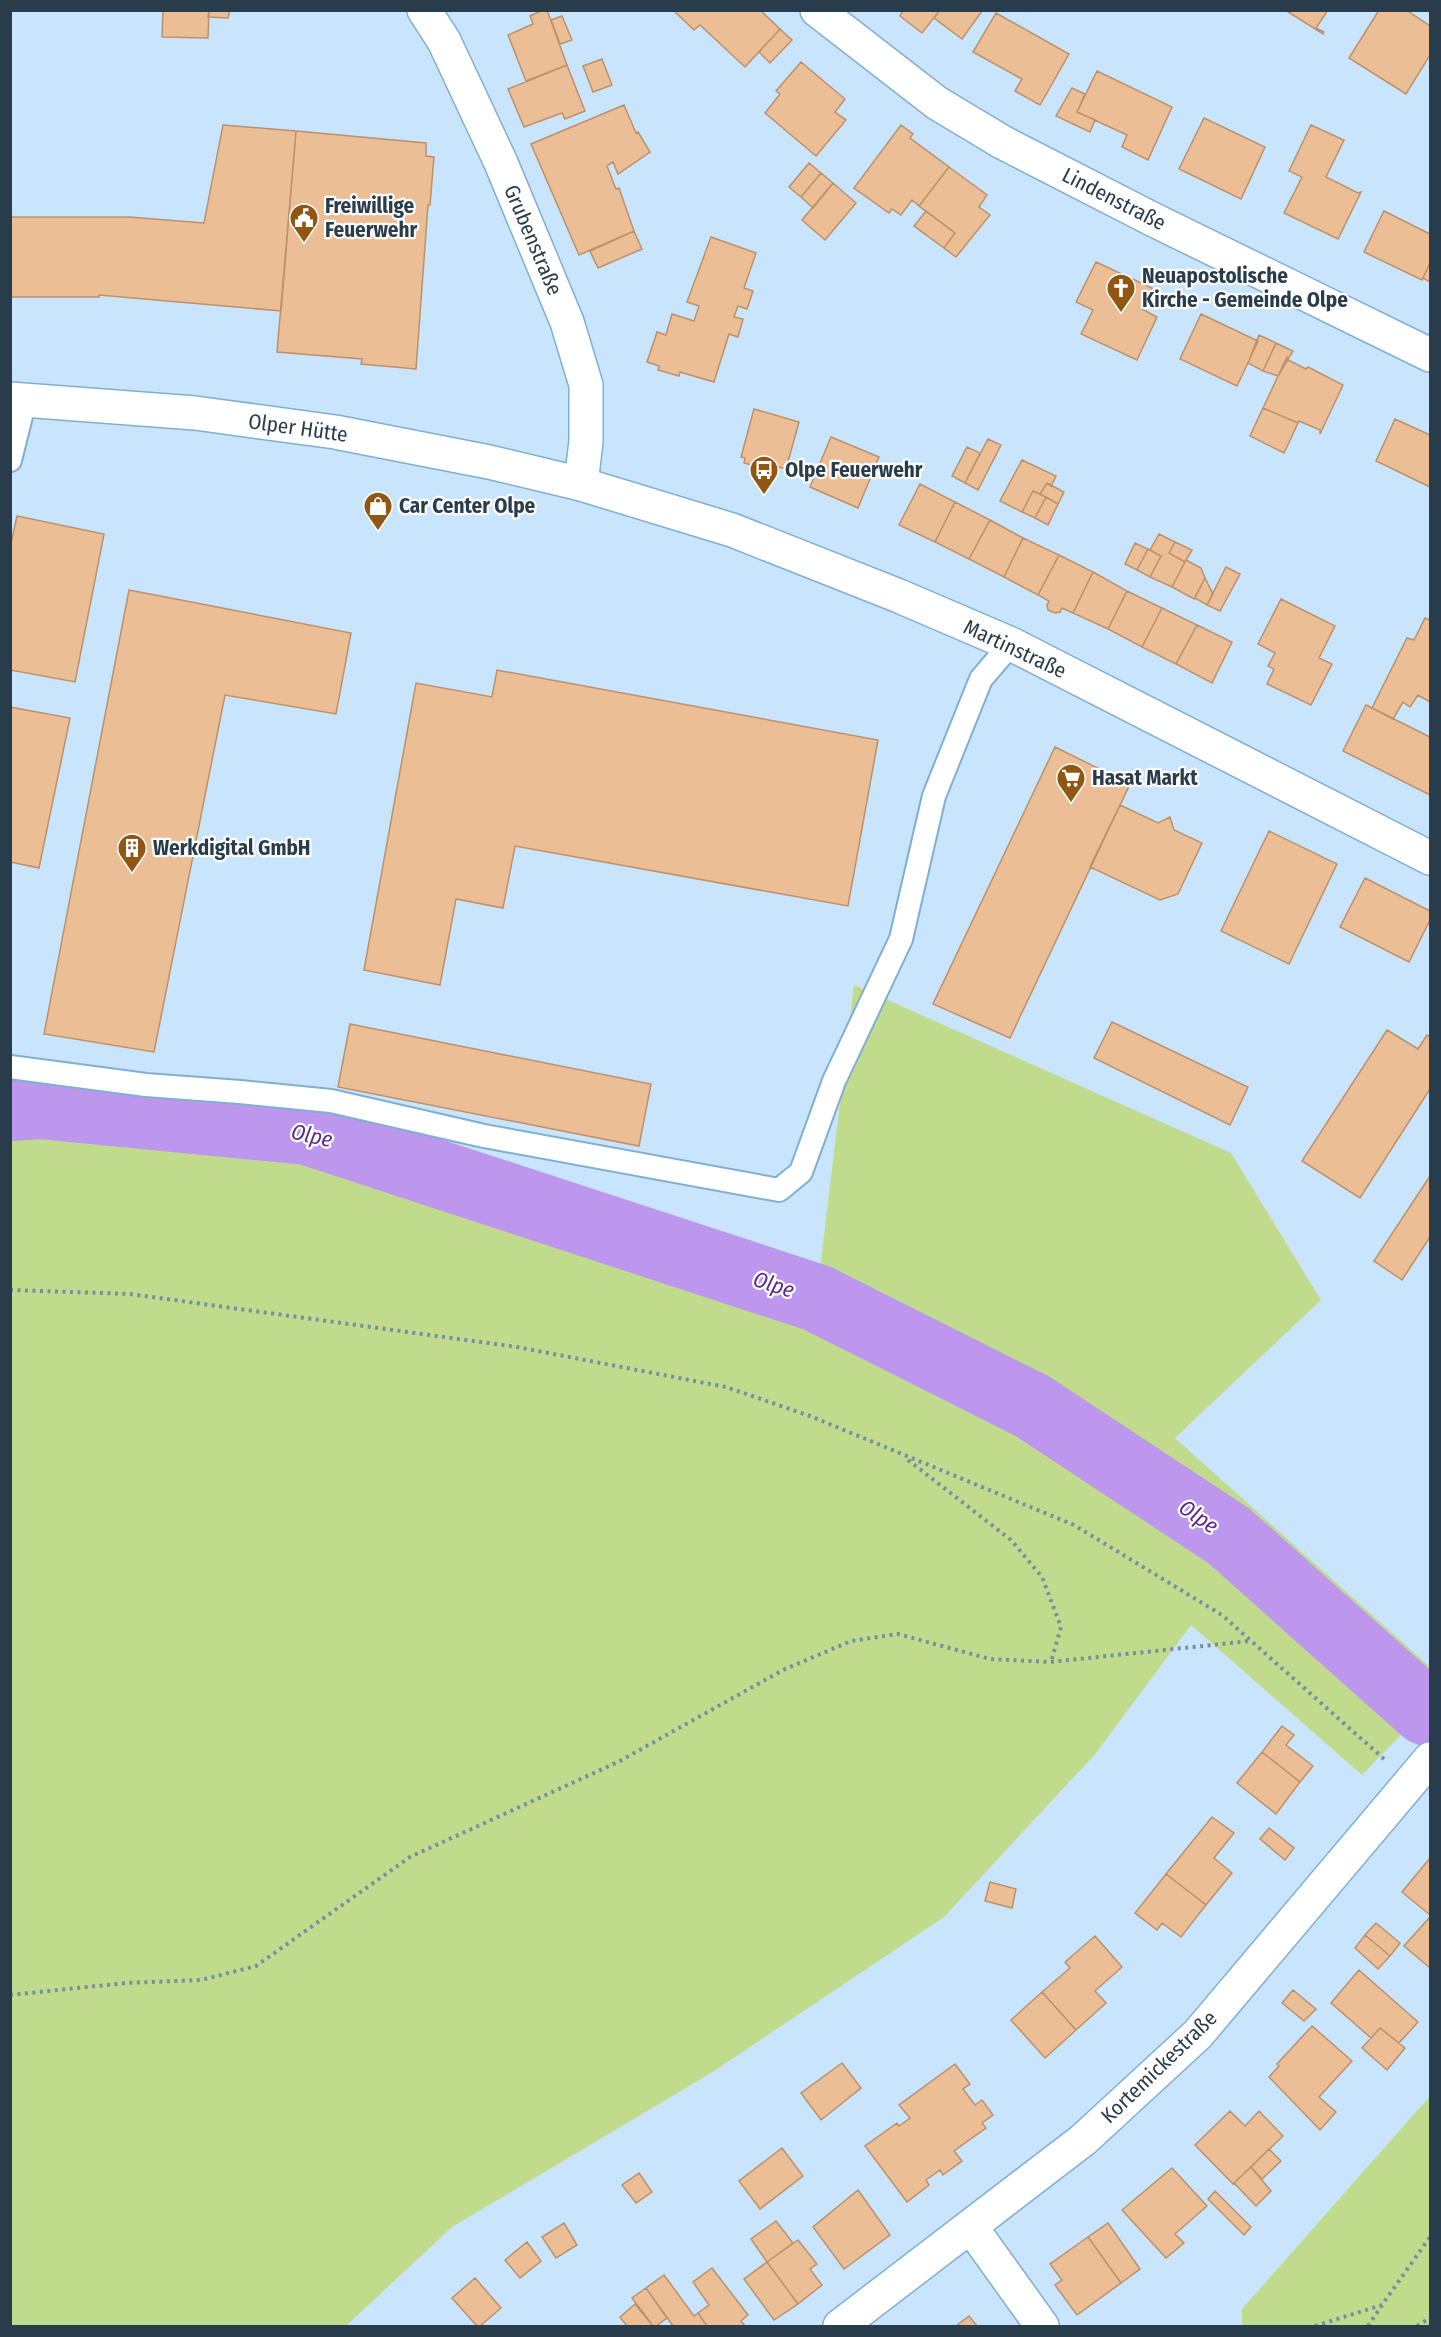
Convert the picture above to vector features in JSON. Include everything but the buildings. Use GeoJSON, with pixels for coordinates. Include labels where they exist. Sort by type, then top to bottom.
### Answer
{"type":"FeatureCollection","features":[{"type":"Feature","properties":{"kind":"street","name":"Grubenstraße"},"geometry":{"type":"LineString","coordinates":[[424,10],[444,41],[501,163],[567,322],[586,385],[586,441],[580,484]]}},
{"type":"Feature","properties":{"kind":"street","name":"Lindenstraße"},"geometry":{"type":"LineString","coordinates":[[817,10],[937,103],[1002,142],[1165,225],[1431,355]]}},
{"type":"Feature","properties":{"kind":"street","name":"Olper Hütte"},"geometry":{"type":"LineString","coordinates":[[18,399],[195,413],[335,432],[489,462],[580,484]]}},
{"type":"Feature","properties":{"kind":"street","name":"Martinstraße"},"geometry":{"type":"LineString","coordinates":[[580,484],[732,530],[899,596],[1011,644],[1431,858]]}},
{"type":"Feature","properties":{"kind":"street","name":"Kortemickestraße"},"geometry":{"type":"LineString","coordinates":[[840,2326],[1083,2140],[1198,2034],[1424,1778]]}},
{"type":"Feature","properties":{"kind":"street"},"geometry":{"type":"LineString","coordinates":[[971,2227],[1042,2326]]}},
{"type":"Feature","properties":{"kind":"lane"},"geometry":{"type":"LineString","coordinates":[[10,460],[18,399]]}},
{"type":"Feature","properties":{"kind":"lane"},"geometry":{"type":"LineString","coordinates":[[10,1067],[146,1085],[331,1101],[484,1137],[779,1190],[801,1172],[834,1081],[901,939],[933,796],[981,679],[1011,644]]}},
{"type":"Feature","properties":{"kind":"path"},"geometry":{"type":"LineString","coordinates":[[10,1290],[130,1294],[517,1347],[726,1387],[810,1416],[1074,1525],[1221,1616],[1359,1738],[1424,1778]]}},
{"type":"Feature","properties":{"kind":"path"},"geometry":{"type":"LineString","coordinates":[[903,1456],[1011,1540],[1042,1577],[1061,1627],[1050,1662]]}},
{"type":"Feature","properties":{"kind":"path"},"geometry":{"type":"LineString","coordinates":[[10,1995],[126,1983],[201,1980],[256,1966],[410,1857],[618,1762],[783,1670],[851,1641],[898,1634],[990,1659],[1050,1662],[1250,1641]]}},
{"type":"Feature","properties":{"kind":"path"},"geometry":{"type":"LineString","coordinates":[[1368,2326],[1431,2237]]}},
{"type":"Feature","properties":{"kind":"path"},"geometry":{"type":"LineString","coordinates":[[1315,2326],[1382,2305]]}},
{"type":"Feature","properties":{"kind":"path"},"geometry":{"type":"LineString","coordinates":[[1417,2326],[1431,2318]]}},
{"type":"Feature","properties":{"kind":"green space"},"geometry":{"type":"Polygon","coordinates":[[[854,985],[1231,1153],[1321,1300],[1175,1438],[1430,1667],[1428,1707],[1362,1775],[1191,1625],[1096,1753],[944,1917],[711,2073],[452,2227],[346,2326],[11,2326],[11,1091],[35,1089],[319,1113],[819,1277],[854,985]]]}},
{"type":"Feature","properties":{"kind":"green space"},"geometry":{"type":"Polygon","coordinates":[[[1430,2096],[1430,2326],[1242,2326],[1242,2309],[1430,2096]]]}},
{"type":"Feature","properties":{"kind":"waterway","name":"Olpe"},"geometry":{"type":"LineString","coordinates":[[10,1107],[39,1105],[307,1131],[817,1298],[1032,1406],[1229,1536],[1425,1711],[1430,1713]]}},
{"type":"Feature","properties":{"kind":"place","name":"Freiwillige Feuerwehr"},"geometry":{"type":"Point","coordinates":[304,244]}},
{"type":"Feature","properties":{"kind":"place","name":"Neuapostolische Kirche - Gemeinde Olpe"},"geometry":{"type":"Point","coordinates":[1121,314]}},
{"type":"Feature","properties":{"kind":"place","name":"Olpe Feuerwehr"},"geometry":{"type":"Point","coordinates":[764,496]}},
{"type":"Feature","properties":{"kind":"place","name":"Car Center Olpe"},"geometry":{"type":"Point","coordinates":[378,532]}},
{"type":"Feature","properties":{"kind":"place","name":"Hasat Markt"},"geometry":{"type":"Point","coordinates":[1071,804]}},
{"type":"Feature","properties":{"kind":"place","name":"Werkdigital GmbH"},"geometry":{"type":"Point","coordinates":[132,874]}}]}
